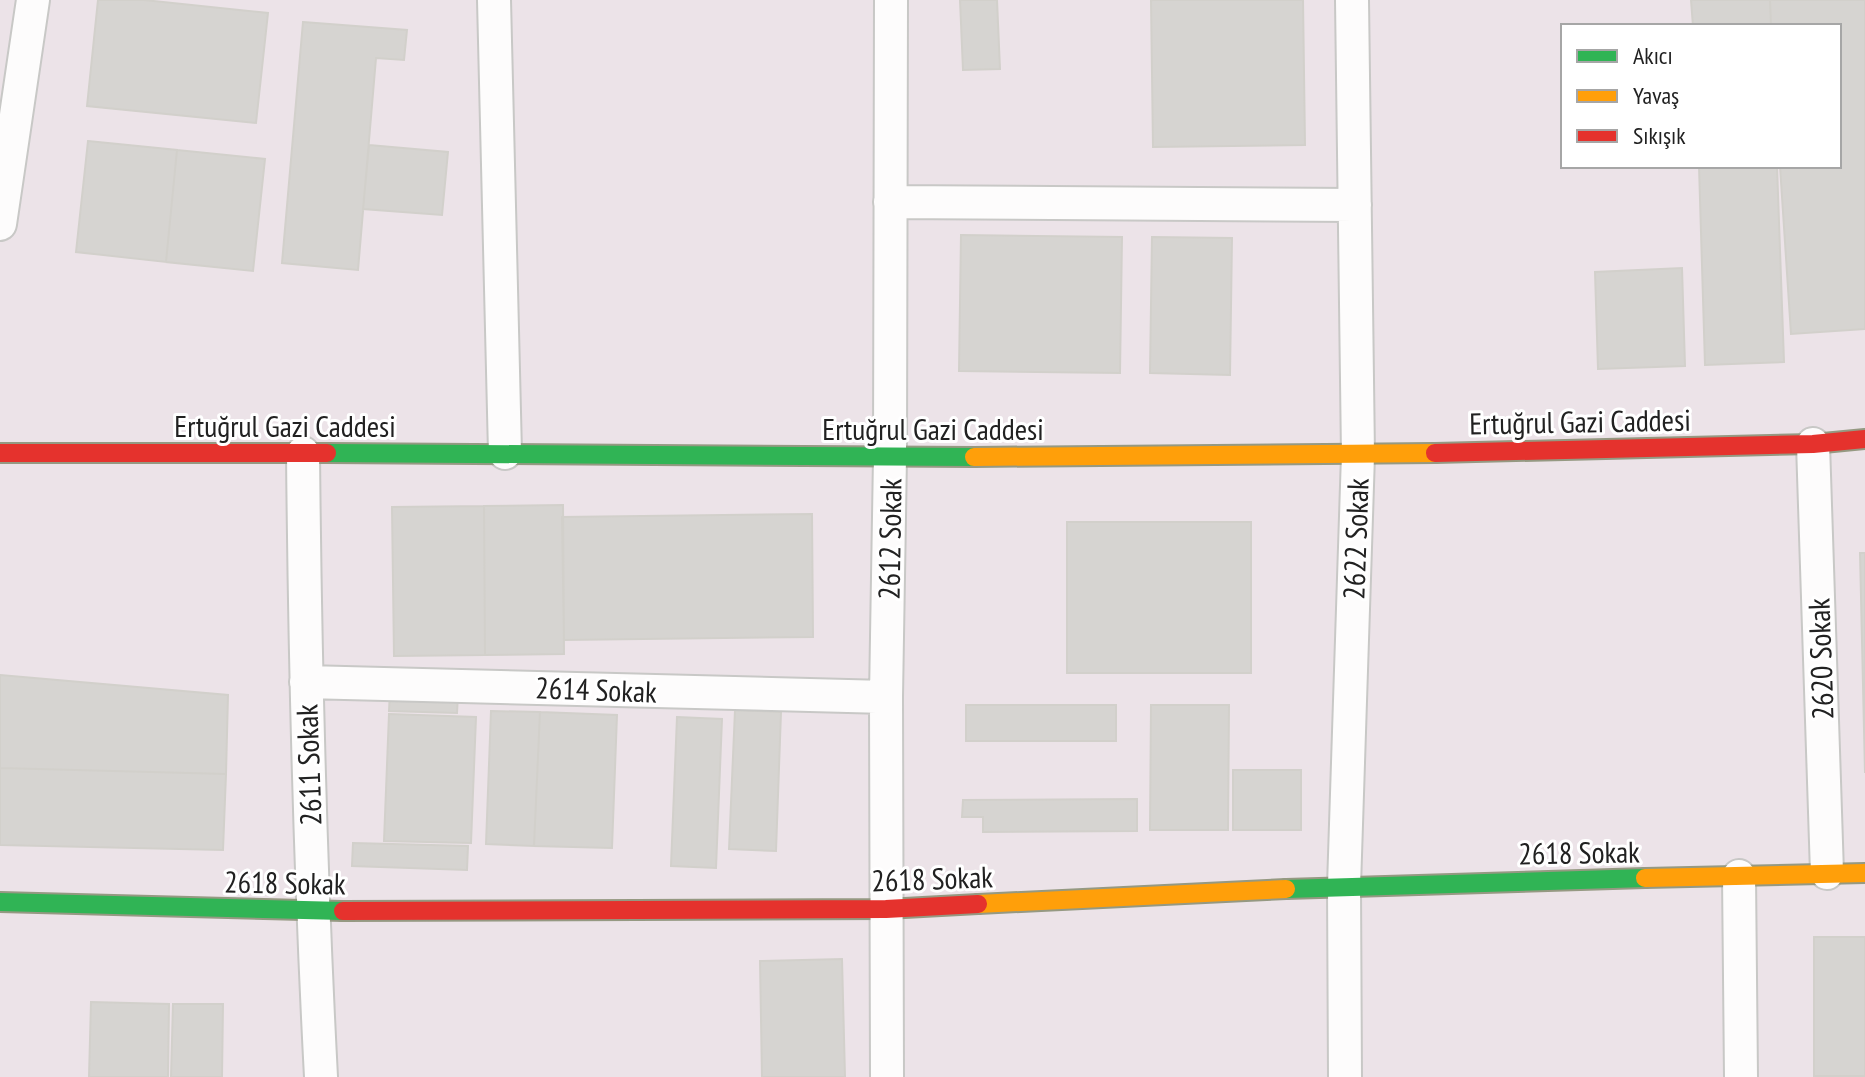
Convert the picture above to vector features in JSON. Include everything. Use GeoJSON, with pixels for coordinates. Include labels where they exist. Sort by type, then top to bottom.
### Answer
{"type":"FeatureCollection","features":[{"type":"Feature","properties":{"kind":"main road","name":"Ertuğrul Gazi Caddesi"},"geometry":{"type":"LineString","coordinates":[[0,453],[890,457],[1358,455],[1813,444],[1865,439]]}},
{"type":"Feature","properties":{"kind":"main road","name":"2618 Sokak"},"geometry":{"type":"LineString","coordinates":[[0,902],[312,911],[886,909],[1344,886],[1865,873]]}},
{"type":"Feature","properties":{"kind":"street"},"geometry":{"type":"LineString","coordinates":[[0,224],[33,0]]}},
{"type":"Feature","properties":{"kind":"street"},"geometry":{"type":"LineString","coordinates":[[494,0],[505,453]]}},
{"type":"Feature","properties":{"kind":"street","name":"2612 Sokak"},"geometry":{"type":"LineString","coordinates":[[887,1077],[886,697],[891,0]]}},
{"type":"Feature","properties":{"kind":"street","name":"2622 Sokak"},"geometry":{"type":"LineString","coordinates":[[1345,1077],[1344,886],[1358,455],[1352,0]]}},
{"type":"Feature","properties":{"kind":"street"},"geometry":{"type":"LineString","coordinates":[[890,202],[1355,205]]}},
{"type":"Feature","properties":{"kind":"street","name":"2620 Sokak"},"geometry":{"type":"LineString","coordinates":[[1813,444],[1827,873]]}},
{"type":"Feature","properties":{"kind":"street","name":"2611 Sokak"},"geometry":{"type":"LineString","coordinates":[[303,453],[312,911],[321,1077]]}},
{"type":"Feature","properties":{"kind":"street","name":"2614 Sokak"},"geometry":{"type":"LineString","coordinates":[[306,682],[886,697]]}},
{"type":"Feature","properties":{"kind":"street"},"geometry":{"type":"LineString","coordinates":[[1739,876],[1741,1077]]}},
{"type":"Feature","properties":{"kind":"shaded area"},"geometry":{"type":"Polygon","coordinates":[[[0,0],[1865,0],[1865,1077],[0,1077],[0,0]]]}},
{"type":"Feature","properties":{"kind":"building"},"geometry":{"type":"Polygon","coordinates":[[[98,0],[144,0],[268,13],[256,123],[87,106],[98,0]]]}},
{"type":"Feature","properties":{"kind":"building"},"geometry":{"type":"Polygon","coordinates":[[[960,0],[997,0],[1000,69],[963,70],[960,0]]]}},
{"type":"Feature","properties":{"kind":"building"},"geometry":{"type":"Polygon","coordinates":[[[1151,0],[1303,0],[1305,145],[1153,147],[1151,0]]]}},
{"type":"Feature","properties":{"kind":"building"},"geometry":{"type":"Polygon","coordinates":[[[1691,0],[1770,0],[1771,24],[1693,24],[1691,0]]]}},
{"type":"Feature","properties":{"kind":"building"},"geometry":{"type":"Polygon","coordinates":[[[1770,0],[1865,0],[1865,329],[1791,334],[1780,168],[1841,168],[1841,24],[1771,24],[1770,0]]]}},
{"type":"Feature","properties":{"kind":"building"},"geometry":{"type":"Polygon","coordinates":[[[303,22],[407,30],[404,60],[376,58],[358,270],[282,263],[303,22]]]}},
{"type":"Feature","properties":{"kind":"building"},"geometry":{"type":"Polygon","coordinates":[[[88,141],[177,150],[166,262],[76,252],[88,141]]]}},
{"type":"Feature","properties":{"kind":"building"},"geometry":{"type":"Polygon","coordinates":[[[369,145],[448,152],[442,215],[363,209],[369,145]]]}},
{"type":"Feature","properties":{"kind":"building"},"geometry":{"type":"Polygon","coordinates":[[[177,150],[265,159],[253,271],[166,262],[177,150]]]}},
{"type":"Feature","properties":{"kind":"building"},"geometry":{"type":"Polygon","coordinates":[[[1699,168],[1777,168],[1784,362],[1705,365],[1699,168]]]}},
{"type":"Feature","properties":{"kind":"building"},"geometry":{"type":"Polygon","coordinates":[[[961,235],[1122,237],[1120,373],[959,371],[961,235]]]}},
{"type":"Feature","properties":{"kind":"building"},"geometry":{"type":"Polygon","coordinates":[[[1152,237],[1232,238],[1230,375],[1150,373],[1152,237]]]}},
{"type":"Feature","properties":{"kind":"building"},"geometry":{"type":"Polygon","coordinates":[[[1682,268],[1685,366],[1598,369],[1595,272],[1682,268]]]}},
{"type":"Feature","properties":{"kind":"building"},"geometry":{"type":"Polygon","coordinates":[[[563,505],[564,654],[485,655],[484,506],[563,505]]]}},
{"type":"Feature","properties":{"kind":"building"},"geometry":{"type":"Polygon","coordinates":[[[484,506],[485,655],[394,656],[392,507],[484,506]]]}},
{"type":"Feature","properties":{"kind":"building"},"geometry":{"type":"Polygon","coordinates":[[[812,514],[813,637],[564,640],[562,517],[812,514]]]}},
{"type":"Feature","properties":{"kind":"building"},"geometry":{"type":"Polygon","coordinates":[[[1067,522],[1251,522],[1251,673],[1067,673],[1067,522]]]}},
{"type":"Feature","properties":{"kind":"building"},"geometry":{"type":"Polygon","coordinates":[[[1860,553],[1865,553],[1865,773],[1860,553]]]}},
{"type":"Feature","properties":{"kind":"building"},"geometry":{"type":"Polygon","coordinates":[[[0,675],[228,695],[226,774],[0,768],[0,675]]]}},
{"type":"Feature","properties":{"kind":"building"},"geometry":{"type":"Polygon","coordinates":[[[390,691],[458,694],[457,713],[389,711],[390,691]]]}},
{"type":"Feature","properties":{"kind":"building"},"geometry":{"type":"Polygon","coordinates":[[[966,705],[1116,705],[1116,741],[966,741],[966,705]]]}},
{"type":"Feature","properties":{"kind":"building"},"geometry":{"type":"Polygon","coordinates":[[[1151,705],[1229,705],[1228,830],[1150,830],[1151,705]]]}},
{"type":"Feature","properties":{"kind":"building"},"geometry":{"type":"Polygon","coordinates":[[[735,710],[781,712],[776,851],[729,849],[735,710]]]}},
{"type":"Feature","properties":{"kind":"building"},"geometry":{"type":"Polygon","coordinates":[[[491,711],[540,712],[534,846],[486,844],[491,711]]]}},
{"type":"Feature","properties":{"kind":"building"},"geometry":{"type":"Polygon","coordinates":[[[540,712],[617,715],[612,848],[534,846],[540,712]]]}},
{"type":"Feature","properties":{"kind":"building"},"geometry":{"type":"Polygon","coordinates":[[[389,714],[476,717],[471,843],[384,841],[389,714]]]}},
{"type":"Feature","properties":{"kind":"building"},"geometry":{"type":"Polygon","coordinates":[[[677,717],[722,719],[716,868],[671,866],[677,717]]]}},
{"type":"Feature","properties":{"kind":"building"},"geometry":{"type":"Polygon","coordinates":[[[0,768],[226,774],[223,850],[0,845],[0,768]]]}},
{"type":"Feature","properties":{"kind":"building"},"geometry":{"type":"Polygon","coordinates":[[[1233,770],[1301,770],[1301,830],[1233,830],[1233,770]]]}},
{"type":"Feature","properties":{"kind":"building"},"geometry":{"type":"Polygon","coordinates":[[[1137,799],[1137,831],[983,832],[983,817],[962,817],[963,800],[1137,799]]]}},
{"type":"Feature","properties":{"kind":"building"},"geometry":{"type":"Polygon","coordinates":[[[353,843],[468,846],[467,870],[352,866],[353,843]]]}},
{"type":"Feature","properties":{"kind":"building"},"geometry":{"type":"Polygon","coordinates":[[[1814,937],[1865,937],[1865,1076],[1814,1076],[1814,937]]]}},
{"type":"Feature","properties":{"kind":"building"},"geometry":{"type":"Polygon","coordinates":[[[842,959],[845,1077],[762,1077],[760,961],[842,959]]]}},
{"type":"Feature","properties":{"kind":"building"},"geometry":{"type":"Polygon","coordinates":[[[91,1002],[169,1004],[168,1077],[89,1077],[91,1002]]]}},
{"type":"Feature","properties":{"kind":"building"},"geometry":{"type":"Polygon","coordinates":[[[173,1004],[223,1004],[222,1077],[171,1077],[173,1004]]]}},
{"type":"Feature","properties":{"kind":"traffic: fast"},"geometry":{"type":"LineString","coordinates":[[327,453],[974,457]]}},
{"type":"Feature","properties":{"kind":"traffic: fast"},"geometry":{"type":"LineString","coordinates":[[1286,889],[1645,878]]}},
{"type":"Feature","properties":{"kind":"traffic: fast"},"geometry":{"type":"LineString","coordinates":[[0,902],[343,911]]}},
{"type":"Feature","properties":{"kind":"traffic: slow"},"geometry":{"type":"LineString","coordinates":[[974,457],[1435,453]]}},
{"type":"Feature","properties":{"kind":"traffic: slow"},"geometry":{"type":"LineString","coordinates":[[1645,878],[1865,873]]}},
{"type":"Feature","properties":{"kind":"traffic: slow"},"geometry":{"type":"LineString","coordinates":[[978,904],[1286,889]]}},
{"type":"Feature","properties":{"kind":"traffic: jam"},"geometry":{"type":"LineString","coordinates":[[1435,453],[1813,444],[1865,439]]}},
{"type":"Feature","properties":{"kind":"traffic: jam"},"geometry":{"type":"LineString","coordinates":[[0,453],[327,453]]}},
{"type":"Feature","properties":{"kind":"traffic: jam"},"geometry":{"type":"LineString","coordinates":[[343,911],[886,909],[978,904]]}}]}
